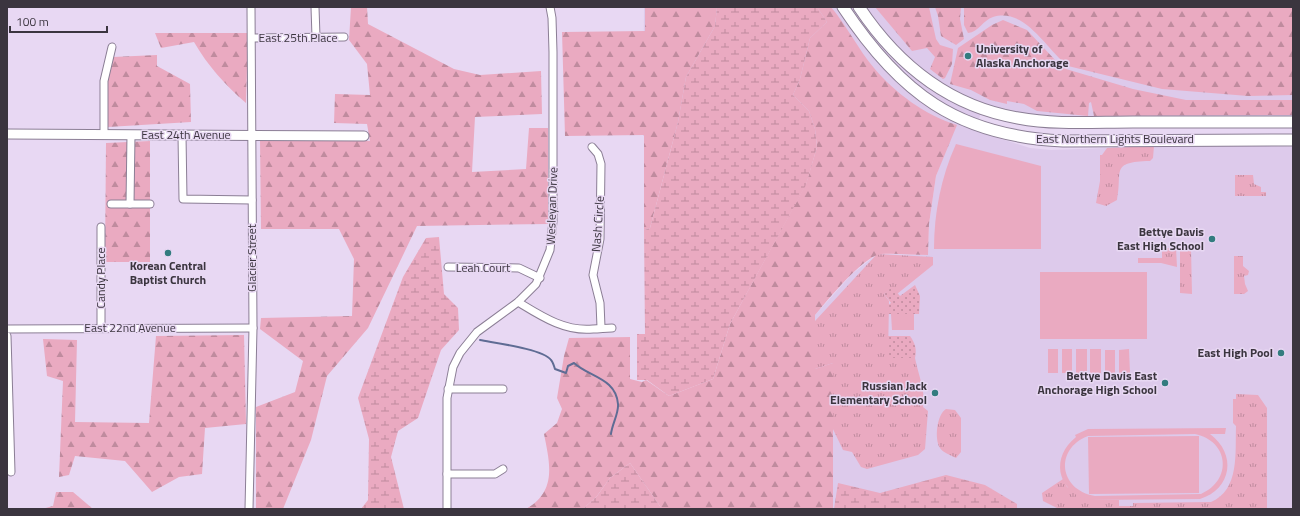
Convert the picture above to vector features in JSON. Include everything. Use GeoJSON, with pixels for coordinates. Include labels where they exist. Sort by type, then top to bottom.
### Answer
{"type":"FeatureCollection","features":[{"type":"Feature","properties":{"kind":"main road","name":"East Northern Lights Boulevard"},"geometry":{"type":"LineString","coordinates":[[843,7],[878,56],[910,87],[955,116],[994,132],[1037,140],[1063,141],[1293,140]]}},
{"type":"Feature","properties":{"kind":"main road","name":"East Northern Lights Boulevard"},"geometry":{"type":"LineString","coordinates":[[859,7],[874,30],[890,48],[921,76],[955,97],[996,113],[1026,119],[1066,122],[1293,122]]}},
{"type":"Feature","properties":{"kind":"street","name":"Glacier Street"},"geometry":{"type":"LineString","coordinates":[[249,509],[253,328],[251,135],[252,7]]}},
{"type":"Feature","properties":{"kind":"street"},"geometry":{"type":"LineString","coordinates":[[315,7],[316,37]]}},
{"type":"Feature","properties":{"kind":"street","name":"Wesleyan Drive"},"geometry":{"type":"LineString","coordinates":[[447,509],[448,388],[453,367],[460,352],[477,332],[518,302],[536,284],[540,278],[550,250],[553,221],[553,52],[552,18],[550,7]]}},
{"type":"Feature","properties":{"kind":"street","name":"East 25th Place"},"geometry":{"type":"LineString","coordinates":[[252,38],[344,37]]}},
{"type":"Feature","properties":{"kind":"street"},"geometry":{"type":"LineString","coordinates":[[104,135],[104,80],[112,48]]}},
{"type":"Feature","properties":{"kind":"street","name":"East 24th Avenue"},"geometry":{"type":"LineString","coordinates":[[7,134],[364,136]]}},
{"type":"Feature","properties":{"kind":"street"},"geometry":{"type":"LineString","coordinates":[[130,204],[131,135]]}},
{"type":"Feature","properties":{"kind":"street"},"geometry":{"type":"LineString","coordinates":[[182,135],[183,199],[252,200]]}},
{"type":"Feature","properties":{"kind":"street","name":"Nash Circle"},"geometry":{"type":"LineString","coordinates":[[592,147],[598,154],[600,164],[600,239],[593,275],[600,303],[600,327]]}},
{"type":"Feature","properties":{"kind":"street"},"geometry":{"type":"LineString","coordinates":[[111,204],[150,204]]}},
{"type":"Feature","properties":{"kind":"street","name":"Candy Place"},"geometry":{"type":"LineString","coordinates":[[101,227],[101,328]]}},
{"type":"Feature","properties":{"kind":"street","name":"Leah Court"},"geometry":{"type":"LineString","coordinates":[[448,267],[519,268],[540,278]]}},
{"type":"Feature","properties":{"kind":"street"},"geometry":{"type":"LineString","coordinates":[[518,302],[552,323],[593,329],[600,327],[612,328]]}},
{"type":"Feature","properties":{"kind":"street","name":"East 22nd Avenue"},"geometry":{"type":"LineString","coordinates":[[7,329],[253,328]]}},
{"type":"Feature","properties":{"kind":"street"},"geometry":{"type":"LineString","coordinates":[[7,336],[11,472]]}},
{"type":"Feature","properties":{"kind":"street"},"geometry":{"type":"LineString","coordinates":[[448,388],[503,389]]}},
{"type":"Feature","properties":{"kind":"street"},"geometry":{"type":"LineString","coordinates":[[447,474],[495,474],[503,470]]}},
{"type":"Feature","properties":{"kind":"shaded area"},"geometry":{"type":"Polygon","coordinates":[[[644,7],[1293,7],[1293,117],[1068,118],[1026,115],[983,104],[976,131],[1030,148],[1051,150],[1214,144],[1293,147],[1293,509],[833,509],[832,416],[815,369],[815,315],[852,274],[872,258],[880,254],[928,255],[929,224],[936,176],[951,137],[643,136],[644,7]]]}},
{"type":"Feature","properties":{"kind":"green space"},"geometry":{"type":"Polygon","coordinates":[[[351,7],[367,7],[368,24],[454,69],[480,75],[541,71],[542,114],[475,117],[472,172],[526,169],[529,128],[548,128],[548,224],[417,226],[368,328],[327,376],[311,440],[283,509],[256,509],[256,407],[295,392],[303,361],[260,329],[261,318],[352,316],[354,259],[339,229],[261,229],[260,139],[370,141],[367,124],[334,123],[335,94],[370,95],[367,64],[349,40],[351,7]]]}},
{"type":"Feature","properties":{"kind":"green space"},"geometry":{"type":"Polygon","coordinates":[[[645,7],[717,7],[715,26],[686,77],[678,122],[650,228],[644,230],[644,135],[565,136],[562,32],[645,31],[645,7]]]}},
{"type":"Feature","properties":{"kind":"green space"},"geometry":{"type":"Polygon","coordinates":[[[717,7],[817,7],[827,22],[810,38],[800,79],[793,95],[809,111],[815,129],[817,147],[806,185],[730,324],[713,379],[669,396],[647,380],[637,380],[637,334],[645,334],[644,230],[650,228],[678,122],[686,77],[715,26],[717,7]]]}},
{"type":"Feature","properties":{"kind":"green space"},"geometry":{"type":"Polygon","coordinates":[[[817,7],[831,7],[874,68],[891,86],[922,109],[945,121],[957,125],[936,176],[929,224],[928,255],[881,254],[873,257],[864,263],[846,280],[815,315],[815,369],[833,363],[833,509],[662,509],[630,463],[610,478],[597,496],[583,509],[526,509],[536,502],[543,494],[547,485],[549,466],[544,434],[557,423],[562,409],[557,398],[564,356],[569,338],[630,337],[630,379],[642,382],[646,380],[669,396],[713,379],[730,324],[806,184],[817,147],[815,129],[809,111],[793,95],[800,79],[810,38],[827,22],[817,7]]]}},
{"type":"Feature","properties":{"kind":"green space"},"geometry":{"type":"Polygon","coordinates":[[[875,7],[929,7],[936,39],[940,45],[953,49],[952,64],[945,78],[943,79],[930,69],[935,57],[927,48],[912,51],[875,7]]]}},
{"type":"Feature","properties":{"kind":"green space"},"geometry":{"type":"Polygon","coordinates":[[[935,7],[961,7],[960,19],[964,39],[956,45],[941,36],[935,7]]]}},
{"type":"Feature","properties":{"kind":"green space"},"geometry":{"type":"Polygon","coordinates":[[[964,7],[1293,7],[1293,95],[1248,96],[1162,89],[1068,66],[1034,31],[1015,18],[1005,16],[993,17],[972,32],[968,33],[964,25],[964,7]]]}},
{"type":"Feature","properties":{"kind":"green space"},"geometry":{"type":"Polygon","coordinates":[[[1003,20],[1027,30],[1056,61],[1066,69],[1133,89],[1186,100],[1293,100],[1293,115],[1094,116],[1091,102],[1089,103],[1088,116],[1037,111],[1024,104],[1007,101],[1007,104],[990,100],[971,90],[950,84],[958,48],[992,25],[1003,20]]]}},
{"type":"Feature","properties":{"kind":"green space"},"geometry":{"type":"Polygon","coordinates":[[[155,33],[248,33],[246,103],[217,75],[194,42],[161,48],[155,33]]]}},
{"type":"Feature","properties":{"kind":"green space"},"geometry":{"type":"Polygon","coordinates":[[[157,55],[157,66],[190,84],[191,122],[108,127],[108,67],[113,57],[157,55]]]}},
{"type":"Feature","properties":{"kind":"green space"},"geometry":{"type":"Polygon","coordinates":[[[150,141],[150,262],[105,262],[106,143],[150,141]]]}},
{"type":"Feature","properties":{"kind":"green space"},"geometry":{"type":"Polygon","coordinates":[[[956,144],[1041,166],[1041,249],[934,249],[935,222],[939,195],[946,169],[956,144]]]}},
{"type":"Feature","properties":{"kind":"green space"},"geometry":{"type":"Polygon","coordinates":[[[1154,146],[1153,158],[1150,161],[1128,163],[1120,170],[1117,200],[1106,206],[1096,203],[1100,181],[1100,155],[1102,155],[1107,148],[1154,146]]]}},
{"type":"Feature","properties":{"kind":"green space"},"geometry":{"type":"Polygon","coordinates":[[[1235,175],[1253,175],[1254,184],[1261,187],[1261,192],[1266,192],[1266,196],[1235,196],[1235,175]]]}},
{"type":"Feature","properties":{"kind":"green space"},"geometry":{"type":"Polygon","coordinates":[[[439,237],[444,294],[458,308],[459,330],[441,350],[418,418],[398,431],[391,457],[404,509],[361,509],[368,500],[369,439],[358,398],[403,277],[426,238],[439,237]]]}},
{"type":"Feature","properties":{"kind":"green space"},"geometry":{"type":"Polygon","coordinates":[[[1191,247],[1192,294],[1180,293],[1180,251],[1181,248],[1191,247]]]}},
{"type":"Feature","properties":{"kind":"green space"},"geometry":{"type":"Polygon","coordinates":[[[1162,248],[1176,248],[1177,267],[1161,263],[1138,263],[1138,258],[1162,258],[1162,248]]]}},
{"type":"Feature","properties":{"kind":"green space"},"geometry":{"type":"Polygon","coordinates":[[[877,254],[933,257],[933,265],[897,294],[892,288],[884,294],[889,301],[888,358],[915,358],[923,389],[923,407],[928,411],[925,449],[918,455],[867,469],[861,467],[852,452],[843,450],[832,427],[833,363],[815,369],[815,321],[877,254]]]}},
{"type":"Feature","properties":{"kind":"green space"},"geometry":{"type":"Polygon","coordinates":[[[1234,256],[1243,256],[1243,266],[1249,271],[1248,275],[1244,276],[1248,291],[1244,294],[1234,294],[1234,256]]]}},
{"type":"Feature","properties":{"kind":"green space"},"geometry":{"type":"Polygon","coordinates":[[[1040,272],[1147,272],[1147,339],[1040,339],[1040,272]]]}},
{"type":"Feature","properties":{"kind":"green space"},"geometry":{"type":"Polygon","coordinates":[[[915,285],[920,296],[919,314],[888,314],[888,305],[891,303],[884,294],[892,287],[900,296],[915,285]]]}},
{"type":"Feature","properties":{"kind":"green space"},"geometry":{"type":"Polygon","coordinates":[[[891,314],[914,314],[914,330],[892,330],[891,314]]]}},
{"type":"Feature","properties":{"kind":"green space"},"geometry":{"type":"Polygon","coordinates":[[[244,335],[246,424],[205,428],[202,474],[179,477],[152,492],[125,461],[75,456],[69,475],[59,477],[63,381],[47,376],[43,339],[77,340],[75,422],[149,423],[156,336],[244,335]]]}},
{"type":"Feature","properties":{"kind":"green space"},"geometry":{"type":"Polygon","coordinates":[[[888,336],[910,336],[915,346],[915,358],[888,358],[888,336]]]}},
{"type":"Feature","properties":{"kind":"green space"},"geometry":{"type":"Polygon","coordinates":[[[1048,349],[1058,349],[1058,373],[1048,373],[1048,349]]]}},
{"type":"Feature","properties":{"kind":"green space"},"geometry":{"type":"Polygon","coordinates":[[[1062,349],[1072,349],[1072,373],[1062,373],[1062,349]]]}},
{"type":"Feature","properties":{"kind":"green space"},"geometry":{"type":"Polygon","coordinates":[[[1076,349],[1087,349],[1087,373],[1076,373],[1076,349]]]}},
{"type":"Feature","properties":{"kind":"green space"},"geometry":{"type":"Polygon","coordinates":[[[1090,349],[1101,349],[1101,373],[1090,373],[1090,349]]]}},
{"type":"Feature","properties":{"kind":"green space"},"geometry":{"type":"Polygon","coordinates":[[[1129,349],[1130,373],[1119,373],[1119,350],[1129,349]]]}},
{"type":"Feature","properties":{"kind":"green space"},"geometry":{"type":"Polygon","coordinates":[[[1105,350],[1115,350],[1115,373],[1105,373],[1105,350]]]}},
{"type":"Feature","properties":{"kind":"green space"},"geometry":{"type":"Polygon","coordinates":[[[1236,394],[1258,395],[1267,408],[1267,509],[1059,509],[1043,501],[1042,493],[1063,479],[1067,487],[1095,500],[1119,500],[1119,506],[1133,506],[1133,503],[1211,502],[1227,489],[1234,469],[1236,426],[1233,423],[1233,399],[1236,399],[1236,394]]]}},
{"type":"Feature","properties":{"kind":"green space"},"geometry":{"type":"Polygon","coordinates":[[[946,409],[955,410],[961,418],[961,452],[956,458],[943,451],[938,444],[937,427],[940,416],[946,409]]]}},
{"type":"Feature","properties":{"kind":"green space"},"geometry":{"type":"Polygon","coordinates":[[[1226,428],[1225,434],[1210,434],[1219,442],[1224,451],[1227,461],[1227,470],[1219,487],[1211,494],[1200,499],[1087,500],[1077,495],[1063,481],[1060,472],[1060,463],[1068,445],[1076,437],[1075,435],[1088,429],[1226,428]],[[1195,434],[1088,436],[1077,442],[1070,450],[1066,459],[1065,469],[1068,478],[1074,486],[1083,492],[1095,496],[1201,494],[1211,488],[1218,480],[1222,471],[1223,461],[1215,444],[1206,438],[1195,434]]]}},
{"type":"Feature","properties":{"kind":"green space"},"geometry":{"type":"Polygon","coordinates":[[[1199,436],[1199,493],[1089,494],[1088,437],[1199,436]]]}},
{"type":"Feature","properties":{"kind":"green space"},"geometry":{"type":"Polygon","coordinates":[[[630,463],[662,509],[583,509],[597,496],[610,478],[630,463]]]}},
{"type":"Feature","properties":{"kind":"green space"},"geometry":{"type":"Polygon","coordinates":[[[946,475],[985,485],[1017,504],[1017,509],[834,509],[838,483],[880,493],[946,475]]]}},
{"type":"Feature","properties":{"kind":"green space"},"geometry":{"type":"Polygon","coordinates":[[[56,492],[73,492],[93,509],[42,509],[53,506],[56,492]]]}},
{"type":"Feature","properties":{"kind":"waterway"},"geometry":{"type":"LineString","coordinates":[[480,340],[518,347],[539,353],[551,360],[555,369],[566,373],[568,366],[574,363],[607,383],[616,395],[618,404],[611,434]]}},
{"type":"Feature","properties":{"kind":"place","name":"University of Alaska Anchorage"},"geometry":{"type":"Point","coordinates":[968,56]}},
{"type":"Feature","properties":{"kind":"place","name":"Bettye Davis East High School"},"geometry":{"type":"Point","coordinates":[1212,239]}},
{"type":"Feature","properties":{"kind":"place","name":"Korean Central Baptist Church"},"geometry":{"type":"Point","coordinates":[168,253]}},
{"type":"Feature","properties":{"kind":"place","name":"East High Pool"},"geometry":{"type":"Point","coordinates":[1281,353]}},
{"type":"Feature","properties":{"kind":"place","name":"Bettye Davis East Anchorage High School"},"geometry":{"type":"Point","coordinates":[1165,383]}},
{"type":"Feature","properties":{"kind":"place","name":"Russian Jack Elementary School"},"geometry":{"type":"Point","coordinates":[935,393]}}]}
